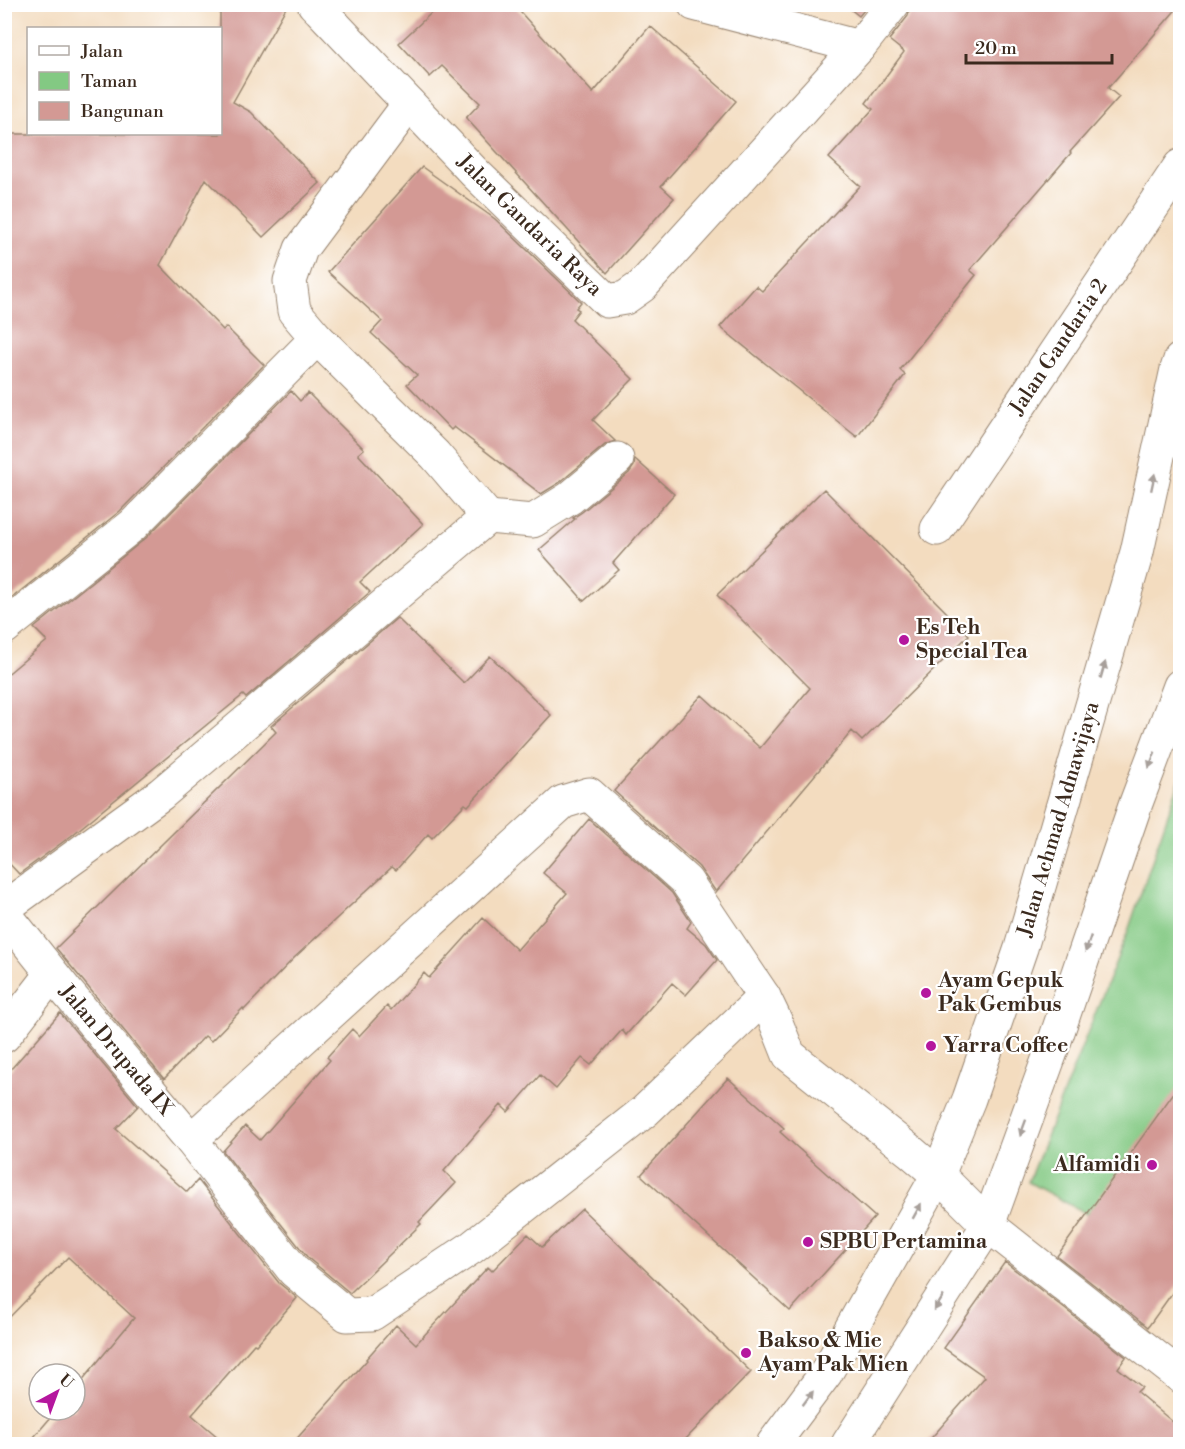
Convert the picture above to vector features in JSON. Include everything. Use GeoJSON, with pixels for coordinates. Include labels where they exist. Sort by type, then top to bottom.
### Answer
{"type":"FeatureCollection","features":[{"type":"Feature","properties":{"kind":"street"},"geometry":{"type":"LineString","coordinates":[[694,4],[859,47]]}},
{"type":"Feature","properties":{"kind":"street","name":"Jalan Gandaria Raya"},"geometry":{"type":"LineString","coordinates":[[321,6],[474,172],[607,301],[626,298],[642,286],[859,47],[893,4]]}},
{"type":"Feature","properties":{"kind":"street"},"geometry":{"type":"LineString","coordinates":[[409,104],[301,249],[290,281],[294,311],[317,338],[435,455],[488,517],[533,521],[570,498],[617,459]]}},
{"type":"Feature","properties":{"kind":"street","name":"Jalan Gandaria 2"},"geometry":{"type":"LineString","coordinates":[[937,530],[1180,166]]}},
{"type":"Feature","properties":{"kind":"street"},"geometry":{"type":"LineString","coordinates":[[4,628],[134,525],[317,338]]}},
{"type":"Feature","properties":{"kind":"street","name":"Jalan Achmad Adnawijaya"},"geometry":{"type":"LineString","coordinates":[[773,1444],[826,1373],[938,1175],[969,1099],[1021,948],[1137,552],[1180,360]]}},
{"type":"Feature","properties":{"kind":"street"},"geometry":{"type":"LineString","coordinates":[[4,910],[161,794],[488,517]]}},
{"type":"Feature","properties":{"kind":"street"},"geometry":{"type":"LineString","coordinates":[[848,1444],[988,1225],[1052,1049],[1136,803],[1180,686]]}},
{"type":"Feature","properties":{"kind":"street"},"geometry":{"type":"LineString","coordinates":[[191,1140],[563,802],[589,794],[686,881],[764,997],[789,1055],[910,1151],[938,1175],[988,1225],[1178,1368]]}},
{"type":"Feature","properties":{"kind":"street","name":"Jalan Drupada IX"},"geometry":{"type":"LineString","coordinates":[[4,910],[52,974],[191,1140],[294,1270],[347,1315],[372,1314],[471,1248],[645,1111],[764,997]]}},
{"type":"Feature","properties":{"kind":"street"},"geometry":{"type":"LineString","coordinates":[[4,1036],[52,974]]}},
{"type":"Feature","properties":{"kind":"green space"},"geometry":{"type":"Polygon","coordinates":[[[1180,779],[1180,1265],[1028,1182],[1128,931],[1180,779]]]}},
{"type":"Feature","properties":{"kind":"building"},"geometry":{"type":"Polygon","coordinates":[[[220,4],[288,4],[233,102],[251,112],[320,183],[263,237],[206,179],[160,265],[223,330],[226,327],[264,365],[120,511],[8,601],[4,597],[4,134],[222,135],[222,27],[220,27],[220,4]]]}},
{"type":"Feature","properties":{"kind":"building"},"geometry":{"type":"Polygon","coordinates":[[[441,4],[513,4],[593,93],[650,26],[736,101],[661,186],[674,198],[607,273],[466,118],[480,103],[442,66],[430,77],[399,43],[441,4]]]}},
{"type":"Feature","properties":{"kind":"building"},"geometry":{"type":"Polygon","coordinates":[[[844,4],[869,4],[859,16],[844,4]]]}},
{"type":"Feature","properties":{"kind":"building"},"geometry":{"type":"Polygon","coordinates":[[[911,4],[1180,5],[1108,88],[1119,97],[970,270],[976,275],[900,370],[905,375],[857,437],[720,327],[756,286],[762,291],[860,186],[829,158],[873,109],[866,103],[904,52],[889,40],[908,16],[911,4]]]}},
{"type":"Feature","properties":{"kind":"building"},"geometry":{"type":"Polygon","coordinates":[[[422,167],[495,219],[581,302],[576,308],[579,310],[572,319],[633,379],[593,420],[615,441],[605,445],[559,483],[541,494],[454,427],[451,430],[407,384],[417,375],[371,333],[382,321],[328,272],[422,167]]]}},
{"type":"Feature","properties":{"kind":"building"},"geometry":{"type":"Polygon","coordinates":[[[291,391],[300,401],[308,393],[364,449],[358,454],[423,524],[360,582],[370,592],[246,698],[243,695],[71,836],[19,874],[4,858],[4,677],[47,641],[34,628],[146,538],[291,391]]]}},
{"type":"Feature","properties":{"kind":"building"},"geometry":{"type":"Polygon","coordinates":[[[635,459],[674,494],[613,563],[619,570],[584,601],[539,550],[575,519],[573,518],[629,473],[634,466],[635,459]]]}},
{"type":"Feature","properties":{"kind":"building"},"geometry":{"type":"Polygon","coordinates":[[[824,489],[969,635],[862,741],[852,731],[716,892],[699,867],[614,791],[702,695],[760,748],[810,688],[717,595],[824,489]]]}},
{"type":"Feature","properties":{"kind":"building"},"geometry":{"type":"Polygon","coordinates":[[[397,618],[464,683],[490,656],[551,715],[468,806],[465,804],[432,838],[428,834],[396,870],[392,867],[294,958],[211,1041],[205,1036],[164,1079],[56,948],[276,732],[271,726],[397,618]]]}},
{"type":"Feature","properties":{"kind":"building"},"geometry":{"type":"Polygon","coordinates":[[[589,819],[672,893],[691,922],[687,928],[706,944],[717,960],[686,995],[672,983],[626,1035],[622,1030],[591,1065],[582,1058],[556,1089],[540,1075],[508,1112],[501,1105],[444,1171],[456,1183],[419,1222],[421,1224],[350,1293],[308,1258],[223,1151],[245,1126],[260,1140],[330,1060],[327,1057],[352,1029],[359,1036],[387,1006],[391,1010],[424,973],[429,978],[483,918],[517,950],[567,893],[543,873],[589,819]]]}},
{"type":"Feature","properties":{"kind":"building"},"geometry":{"type":"Polygon","coordinates":[[[60,1013],[138,1106],[116,1129],[187,1192],[198,1180],[279,1283],[297,1298],[192,1415],[226,1444],[28,1444],[47,1422],[87,1422],[87,1375],[134,1318],[68,1257],[4,1323],[4,1077],[60,1013]]]}},
{"type":"Feature","properties":{"kind":"building"},"geometry":{"type":"Polygon","coordinates":[[[728,1078],[784,1128],[780,1132],[875,1217],[790,1311],[641,1175],[728,1078]]]}},
{"type":"Feature","properties":{"kind":"building","name":"Alfamidi"},"geometry":{"type":"Polygon","coordinates":[[[1180,1084],[1180,1282],[1148,1327],[1057,1256],[1180,1084]]]}},
{"type":"Feature","properties":{"kind":"building"},"geometry":{"type":"Polygon","coordinates":[[[582,1209],[751,1372],[681,1444],[292,1444],[396,1325],[416,1344],[488,1267],[492,1271],[528,1234],[542,1247],[582,1209]]]}},
{"type":"Feature","properties":{"kind":"building"},"geometry":{"type":"Polygon","coordinates":[[[1005,1262],[1126,1357],[1118,1368],[1142,1387],[1137,1392],[1180,1428],[1180,1444],[926,1444],[985,1377],[944,1348],[1005,1262]]]}},
{"type":"Feature","properties":{"kind":"place","name":"Es Teh Special Tea"},"geometry":{"type":"Point","coordinates":[904,640]}},
{"type":"Feature","properties":{"kind":"place","name":"Ayam Gepuk Pak Gembus"},"geometry":{"type":"Point","coordinates":[926,993]}},
{"type":"Feature","properties":{"kind":"place","name":"Yarra Coffee"},"geometry":{"type":"Point","coordinates":[931,1046]}},
{"type":"Feature","properties":{"kind":"place","name":"Alfamidi"},"geometry":{"type":"Point","coordinates":[1152,1165]}},
{"type":"Feature","properties":{"kind":"place","name":"SPBU Pertamina"},"geometry":{"type":"Point","coordinates":[808,1242]}},
{"type":"Feature","properties":{"kind":"place","name":"Bakso & Mie Ayam Pak Mien"},"geometry":{"type":"Point","coordinates":[746,1353]}}]}
